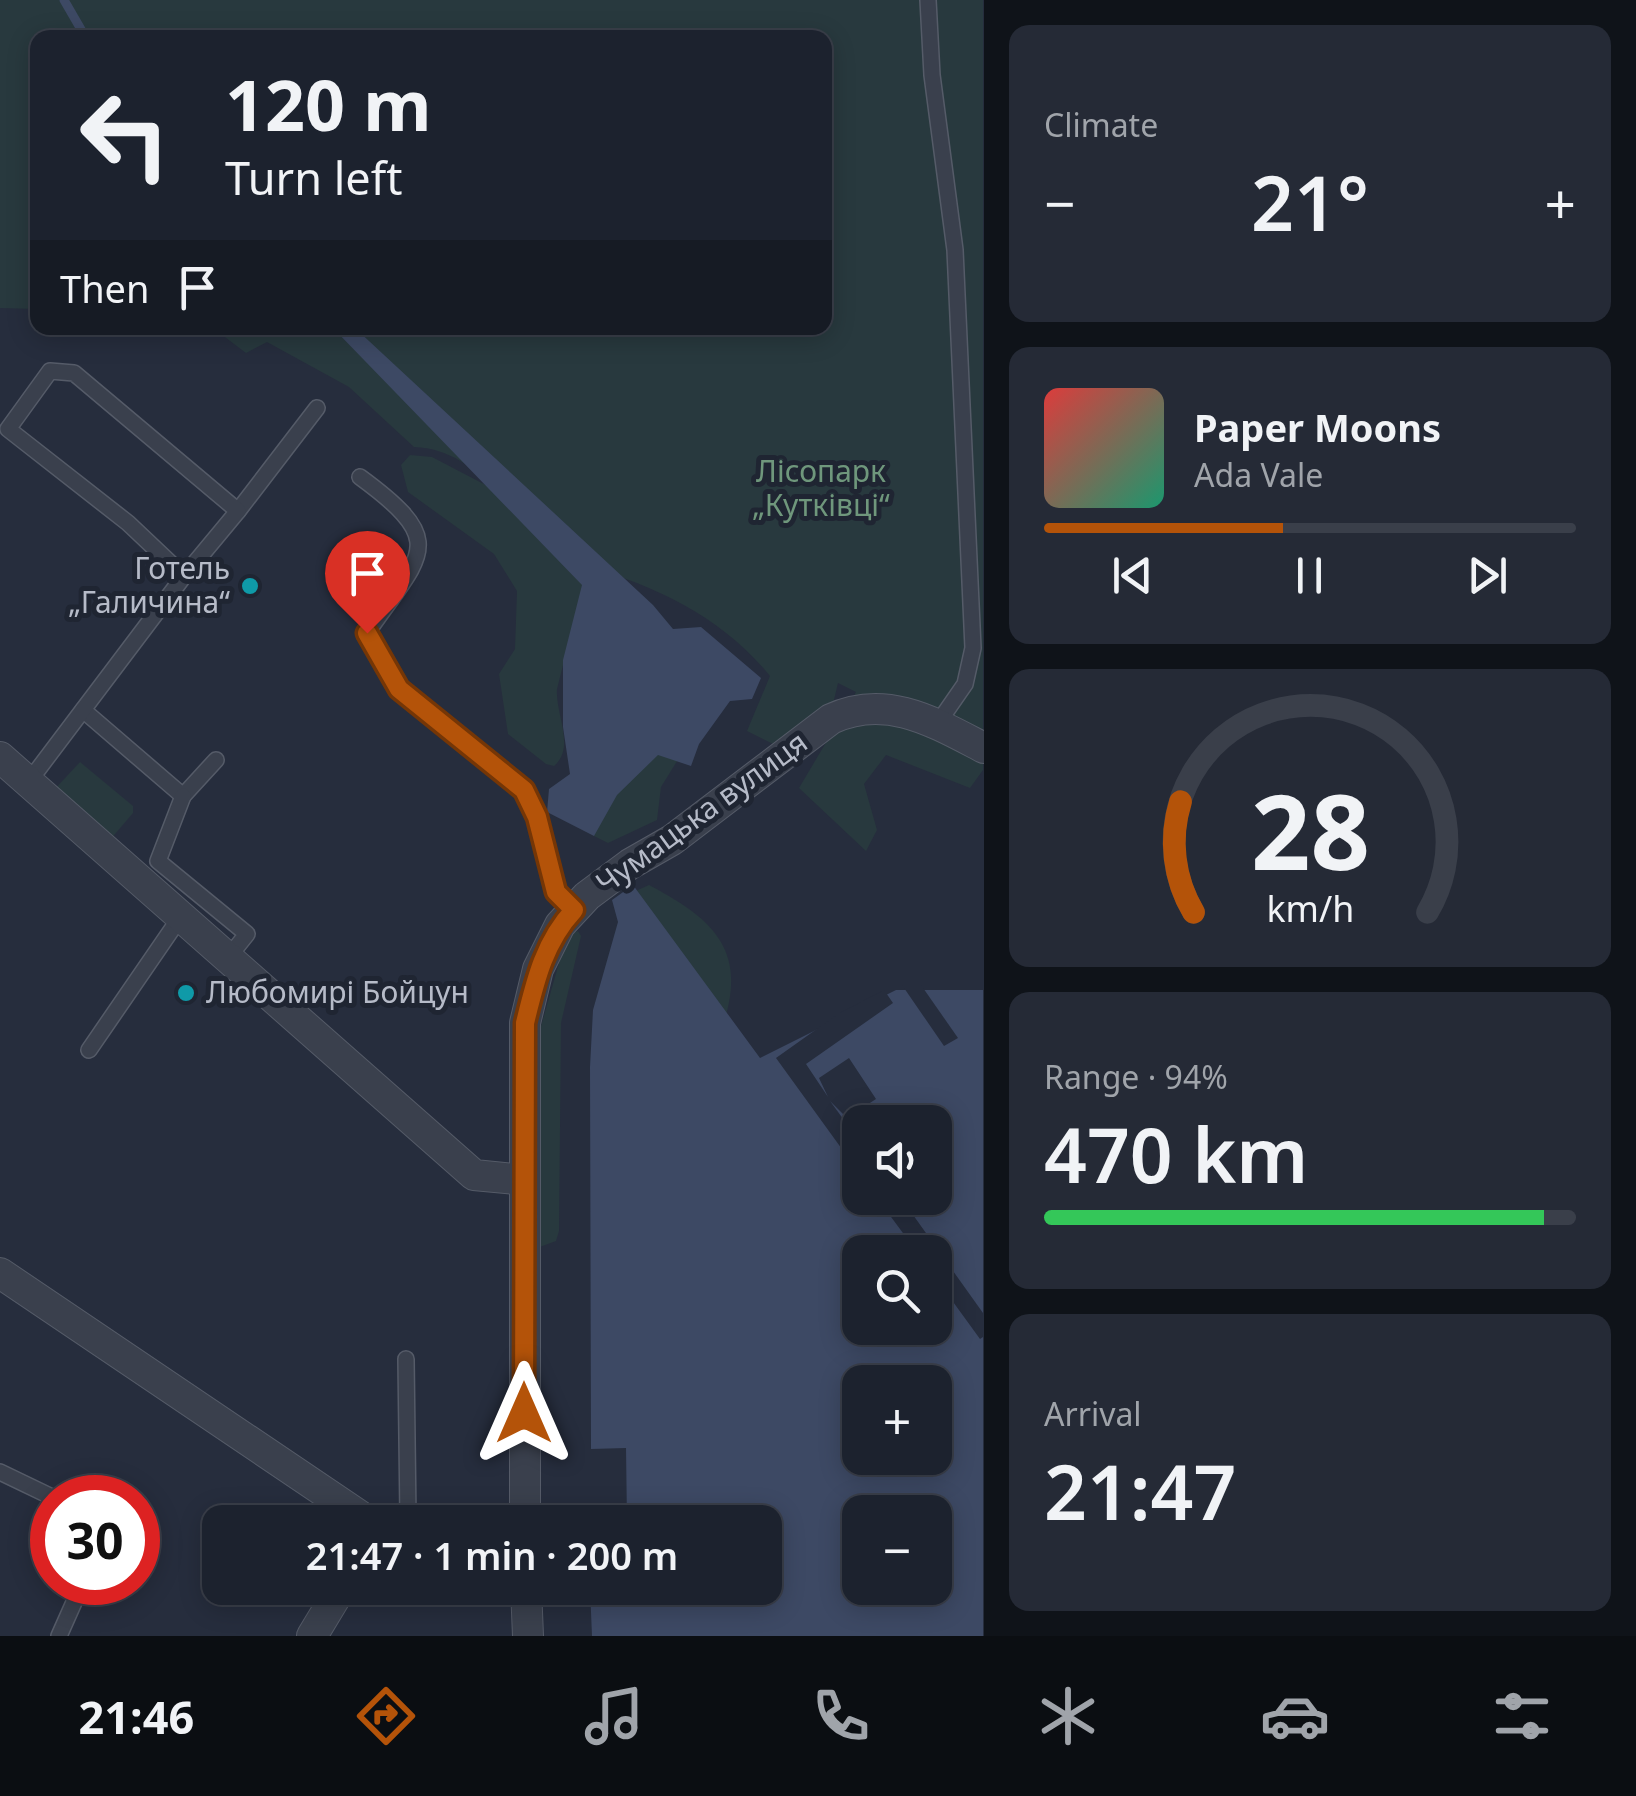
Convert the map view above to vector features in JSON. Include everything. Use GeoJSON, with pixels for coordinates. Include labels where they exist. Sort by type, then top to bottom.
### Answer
{"type":"FeatureCollection","features":[{"type":"Feature","properties":{"kind":"street","name":"Чумацька вулиця"},"geometry":{"type":"LineString","coordinates":[[525,1505],[525,1023],[538,969],[560,925],[580,903],[630,864],[672,840],[801,742],[854,709],[908,712],[984,748]]}},
{"type":"Feature","properties":{"kind":"street"},"geometry":{"type":"LineString","coordinates":[[0,757],[474,1175],[525,1180]]}},
{"type":"Feature","properties":{"kind":"street"},"geometry":{"type":"LineString","coordinates":[[0,1274],[344,1505]]}},
{"type":"Feature","properties":{"kind":"street"},"geometry":{"type":"LineString","coordinates":[[312,1636],[331,1605]]}},
{"type":"Feature","properties":{"kind":"street"},"geometry":{"type":"LineString","coordinates":[[527,1605],[528,1636]]}},
{"type":"Feature","properties":{"kind":"lane"},"geometry":{"type":"LineString","coordinates":[[928,0],[932,75],[956,250],[973,648],[964,684],[938,724]]}},
{"type":"Feature","properties":{"kind":"lane"},"geometry":{"type":"LineString","coordinates":[[184,576],[128,523],[8,428],[50,372],[74,373],[238,510]]}},
{"type":"Feature","properties":{"kind":"lane"},"geometry":{"type":"LineString","coordinates":[[27,784],[317,408]]}},
{"type":"Feature","properties":{"kind":"lane"},"geometry":{"type":"LineString","coordinates":[[360,478],[395,503],[415,525],[422,544],[415,562],[367,633],[399,689],[524,790],[537,817],[556,892],[580,903]]}},
{"type":"Feature","properties":{"kind":"lane"},"geometry":{"type":"LineString","coordinates":[[83,710],[183,796]]}},
{"type":"Feature","properties":{"kind":"lane"},"geometry":{"type":"LineString","coordinates":[[216,760],[183,796],[158,861],[246,934],[227,959]]}},
{"type":"Feature","properties":{"kind":"lane"},"geometry":{"type":"LineString","coordinates":[[89,1050],[180,919]]}},
{"type":"Feature","properties":{"kind":"lane"},"geometry":{"type":"LineString","coordinates":[[406,1359],[408,1505]]}},
{"type":"Feature","properties":{"kind":"lane"},"geometry":{"type":"LineString","coordinates":[[0,1472],[30,1486]]}},
{"type":"Feature","properties":{"kind":"lane"},"geometry":{"type":"LineString","coordinates":[[59,1636],[73,1605]]}},
{"type":"Feature","properties":{"kind":"green space","name":"Лісопарк „Кутківці“"},"geometry":{"type":"Polygon","coordinates":[[[0,0],[983,0],[983,770],[970,788],[886,755],[864,784],[877,830],[866,851],[799,788],[856,692],[838,683],[832,708],[777,746],[747,731],[770,676],[751,655],[688,607],[640,584],[588,566],[557,689],[563,750],[554,766],[546,764],[508,734],[499,674],[515,649],[517,591],[494,554],[408,492],[401,465],[410,455],[432,457],[501,493],[461,461],[439,451],[414,447],[349,387],[267,342],[246,353],[222,335],[832,335],[832,30],[30,30],[30,309],[0,308],[0,0]]]}},
{"type":"Feature","properties":{"kind":"green space"},"geometry":{"type":"Polygon","coordinates":[[[650,740],[687,745],[661,787],[657,820],[608,843],[594,836],[593,819],[650,740]]]}},
{"type":"Feature","properties":{"kind":"green space"},"geometry":{"type":"Polygon","coordinates":[[[80,762],[133,806],[133,813],[109,841],[53,791],[80,762]]]}},
{"type":"Feature","properties":{"kind":"green space"},"geometry":{"type":"Polygon","coordinates":[[[649,885],[687,908],[716,935],[730,969],[726,1015],[629,894],[649,885]]]}},
{"type":"Feature","properties":{"kind":"green space"},"geometry":{"type":"Polygon","coordinates":[[[578,931],[581,936],[561,1023],[559,1231],[556,1241],[537,1248],[539,1033],[567,935],[578,931]]]}},
{"type":"Feature","properties":{"kind":"water"},"geometry":{"type":"Polygon","coordinates":[[[340,335],[363,335],[653,605],[673,629],[701,627],[761,678],[752,699],[730,701],[699,744],[691,766],[658,755],[617,795],[594,836],[547,812],[549,789],[570,774],[563,727],[563,660],[582,585],[340,335]]]}},
{"type":"Feature","properties":{"kind":"water"},"geometry":{"type":"Polygon","coordinates":[[[633,885],[760,1058],[896,990],[983,990],[983,1636],[592,1636],[591,1605],[782,1605],[782,1505],[627,1505],[626,1448],[591,1449],[590,1067],[593,1010],[618,922],[612,900],[633,885]]]}},
{"type":"Feature","properties":{"kind":"pier"},"geometry":{"type":"Polygon","coordinates":[[[902,985],[921,985],[958,1038],[944,1046],[902,985]]]}},
{"type":"Feature","properties":{"kind":"pier"},"geometry":{"type":"Polygon","coordinates":[[[884,990],[893,1003],[806,1064],[828,1097],[819,1078],[849,1058],[876,1099],[867,1105],[842,1105],[842,1113],[830,1101],[842,1117],[842,1149],[776,1058],[838,1014],[884,990]]]}},
{"type":"Feature","properties":{"kind":"pier"},"geometry":{"type":"Polygon","coordinates":[[[890,1215],[913,1215],[927,1235],[904,1235],[890,1215]]]}},
{"type":"Feature","properties":{"kind":"pier"},"geometry":{"type":"Polygon","coordinates":[[[952,1270],[983,1313],[980,1339],[952,1300],[952,1270]]]}},
{"type":"Feature","properties":{"kind":"waterway"},"geometry":{"type":"LineString","coordinates":[[64,0],[81,30]]}},
{"type":"Feature","properties":{"kind":"place","name":"Готель „Галичина“"},"geometry":{"type":"Point","coordinates":[250,586]}},
{"type":"Feature","properties":{"kind":"place","name":"Любомирі Бойцун"},"geometry":{"type":"Point","coordinates":[186,993]}},
{"type":"Feature","properties":{"kind":"route"},"geometry":{"type":"LineString","coordinates":[[367,633],[399,689],[524,790],[537,817],[556,892],[574,910],[560,925],[538,969],[525,1023],[524,1413]]}}]}
